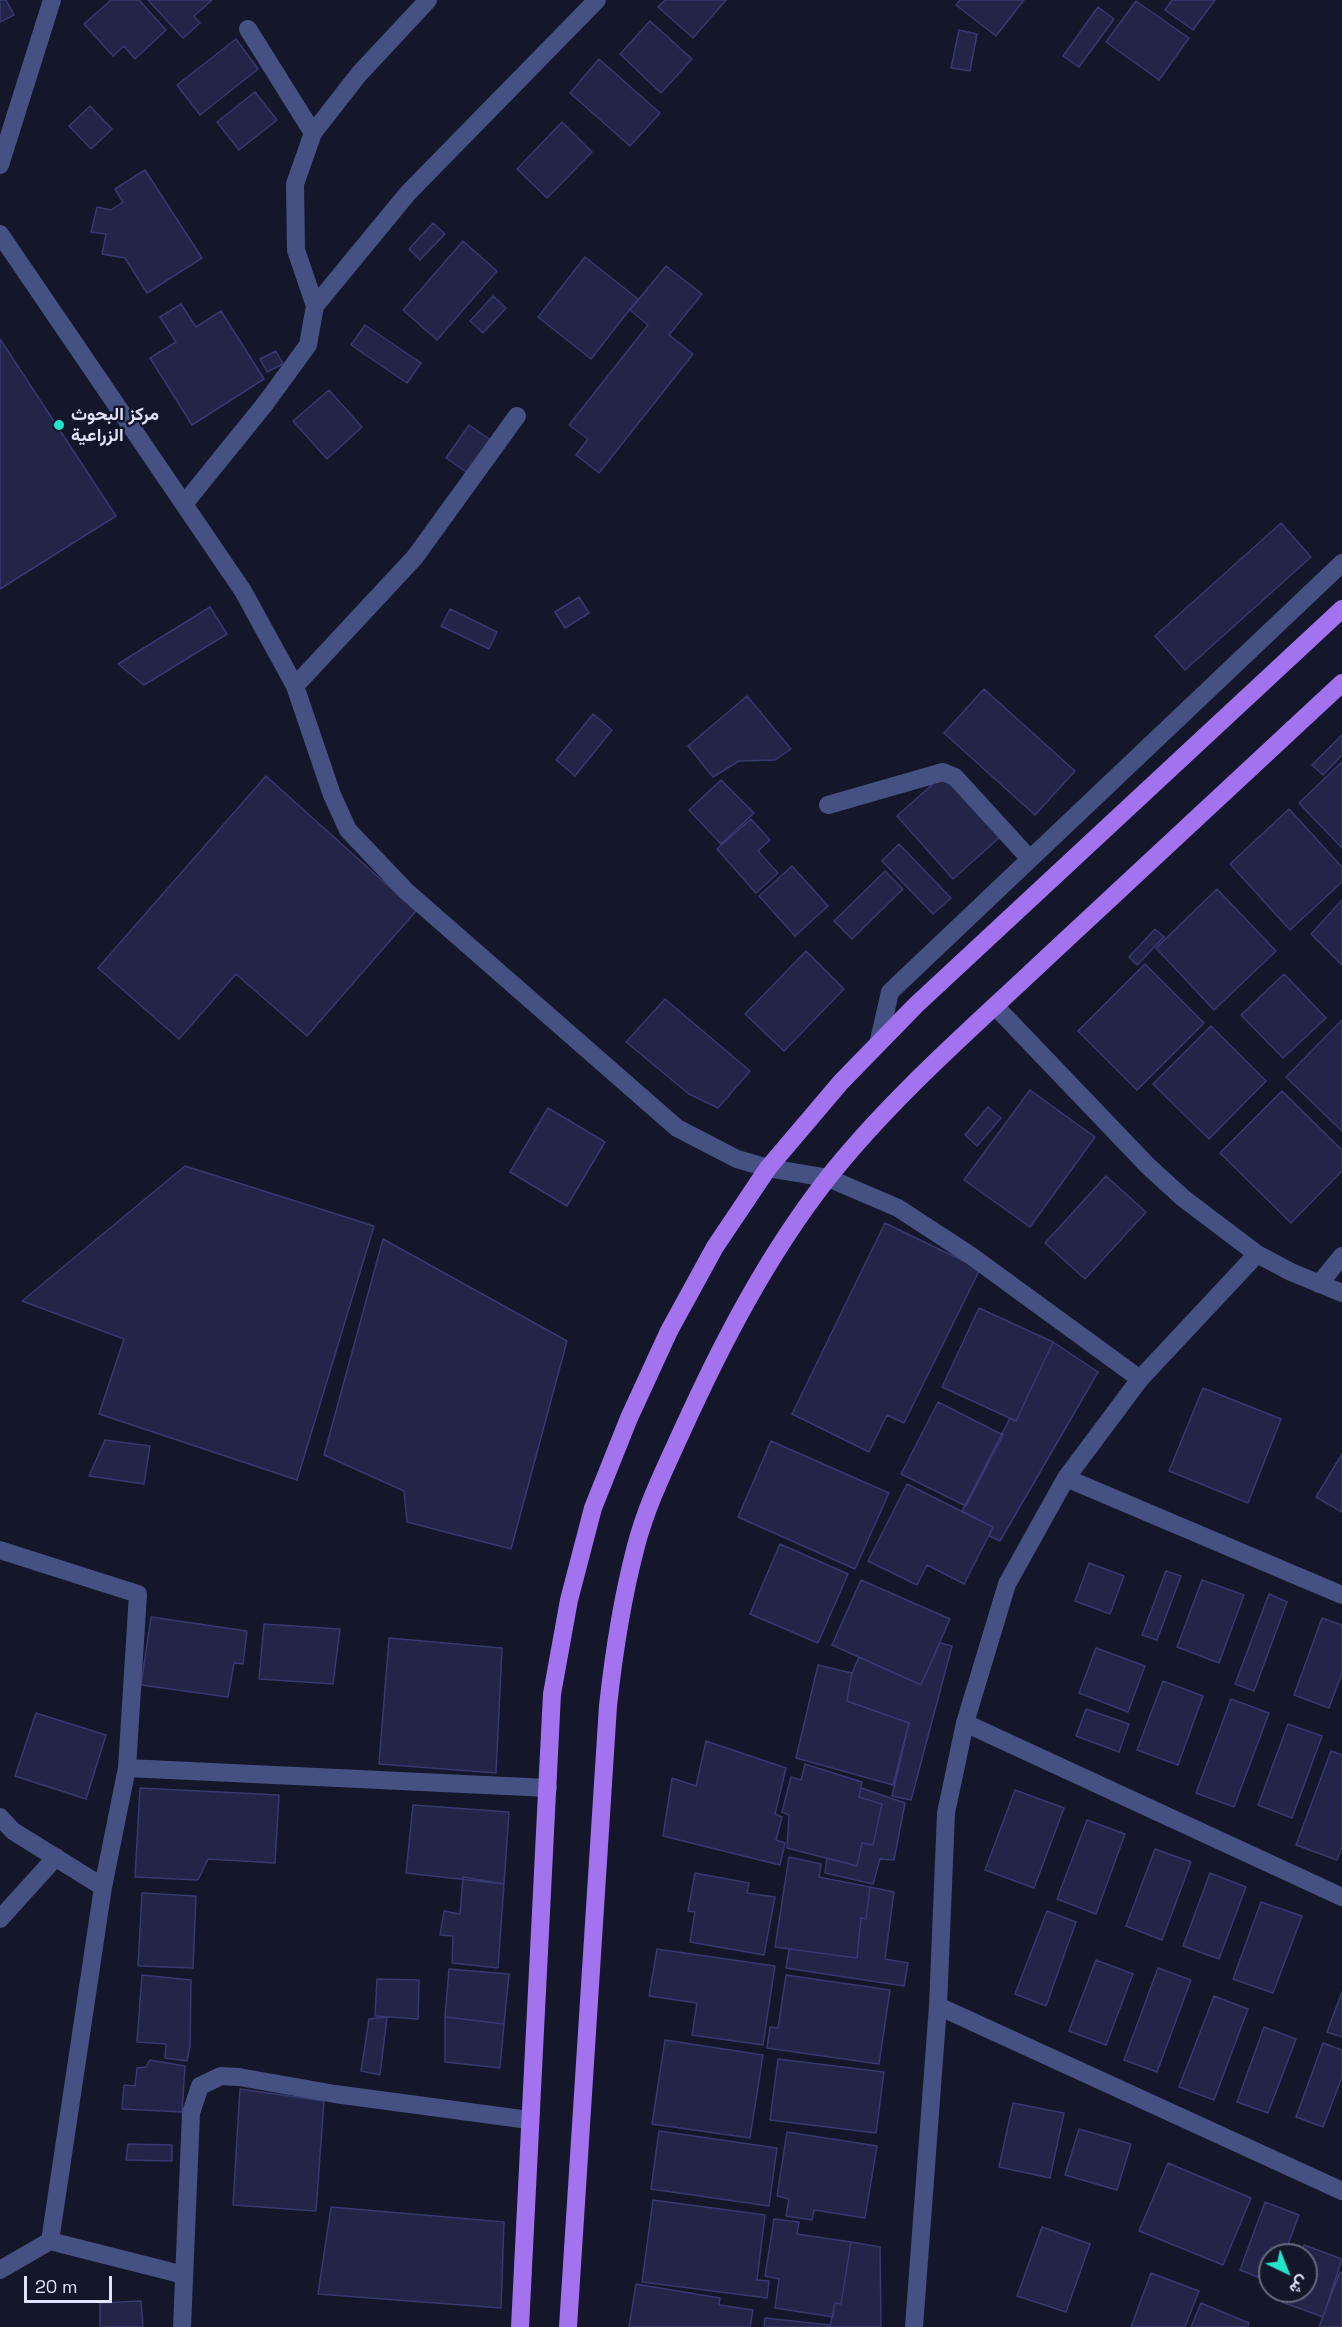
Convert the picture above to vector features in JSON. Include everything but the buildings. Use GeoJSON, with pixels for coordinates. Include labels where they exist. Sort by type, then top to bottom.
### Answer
{"type":"FeatureCollection","features":[{"type":"Feature","properties":{"kind":"main road"},"geometry":{"type":"LineString","coordinates":[[520,2327],[552,1694],[569,1600],[593,1508],[629,1418],[669,1331],[715,1248],[768,1168],[879,1040],[1342,609]]}},
{"type":"Feature","properties":{"kind":"main road"},"geometry":{"type":"LineString","coordinates":[[568,2327],[608,1706],[617,1625],[637,1542],[665,1468],[700,1391],[780,1245],[828,1178],[928,1070],[1342,683]]}},
{"type":"Feature","properties":{"kind":"street"},"geometry":{"type":"LineString","coordinates":[[0,165],[52,0]]}},
{"type":"Feature","properties":{"kind":"street"},"geometry":{"type":"LineString","coordinates":[[184,504],[265,404],[308,345],[315,306],[296,250],[295,184],[313,133],[359,74],[428,0]]}},
{"type":"Feature","properties":{"kind":"street"},"geometry":{"type":"LineString","coordinates":[[315,306],[408,193],[597,0]]}},
{"type":"Feature","properties":{"kind":"street"},"geometry":{"type":"LineString","coordinates":[[248,29],[313,133]]}},
{"type":"Feature","properties":{"kind":"street"},"geometry":{"type":"LineString","coordinates":[[0,234],[243,591],[295,686],[332,795],[348,830],[406,891],[677,1128],[706,1145],[768,1168],[828,1178],[898,1208],[970,1254],[1140,1379]]}},
{"type":"Feature","properties":{"kind":"street"},"geometry":{"type":"LineString","coordinates":[[295,686],[415,557],[517,416]]}},
{"type":"Feature","properties":{"kind":"street"},"geometry":{"type":"LineString","coordinates":[[879,1040],[890,992],[1342,563]]}},
{"type":"Feature","properties":{"kind":"street"},"geometry":{"type":"LineString","coordinates":[[828,805],[943,772],[955,777],[1029,858]]}},
{"type":"Feature","properties":{"kind":"street"},"geometry":{"type":"LineString","coordinates":[[995,1006],[1148,1166],[1201,1213],[1257,1254],[1342,1293]]}},
{"type":"Feature","properties":{"kind":"street"},"geometry":{"type":"LineString","coordinates":[[914,2327],[938,2006],[946,1813],[965,1723],[1007,1584],[1066,1478],[1140,1379],[1257,1254]]}},
{"type":"Feature","properties":{"kind":"street"},"geometry":{"type":"LineString","coordinates":[[1319,1284],[1342,1256]]}},
{"type":"Feature","properties":{"kind":"street"},"geometry":{"type":"LineString","coordinates":[[1066,1478],[1342,1594]]}},
{"type":"Feature","properties":{"kind":"street"},"geometry":{"type":"LineString","coordinates":[[0,1550],[138,1594],[127,1768],[103,1887],[50,2241]]}},
{"type":"Feature","properties":{"kind":"street"},"geometry":{"type":"LineString","coordinates":[[965,1723],[1342,1897]]}},
{"type":"Feature","properties":{"kind":"street"},"geometry":{"type":"LineString","coordinates":[[127,1768],[548,1788]]}},
{"type":"Feature","properties":{"kind":"street"},"geometry":{"type":"LineString","coordinates":[[0,1817],[13,1831],[103,1887]]}},
{"type":"Feature","properties":{"kind":"street"},"geometry":{"type":"LineString","coordinates":[[0,1919],[56,1857]]}},
{"type":"Feature","properties":{"kind":"street"},"geometry":{"type":"LineString","coordinates":[[938,2006],[1342,2191]]}},
{"type":"Feature","properties":{"kind":"street"},"geometry":{"type":"LineString","coordinates":[[182,2327],[191,2113],[200,2086],[220,2076],[529,2120]]}},
{"type":"Feature","properties":{"kind":"street"},"geometry":{"type":"LineString","coordinates":[[0,2270],[50,2241],[184,2275]]}},
{"type":"Feature","properties":{"kind":"place","name":"مركز البحوث الزراعية"},"geometry":{"type":"Point","coordinates":[59,425]}}]}
